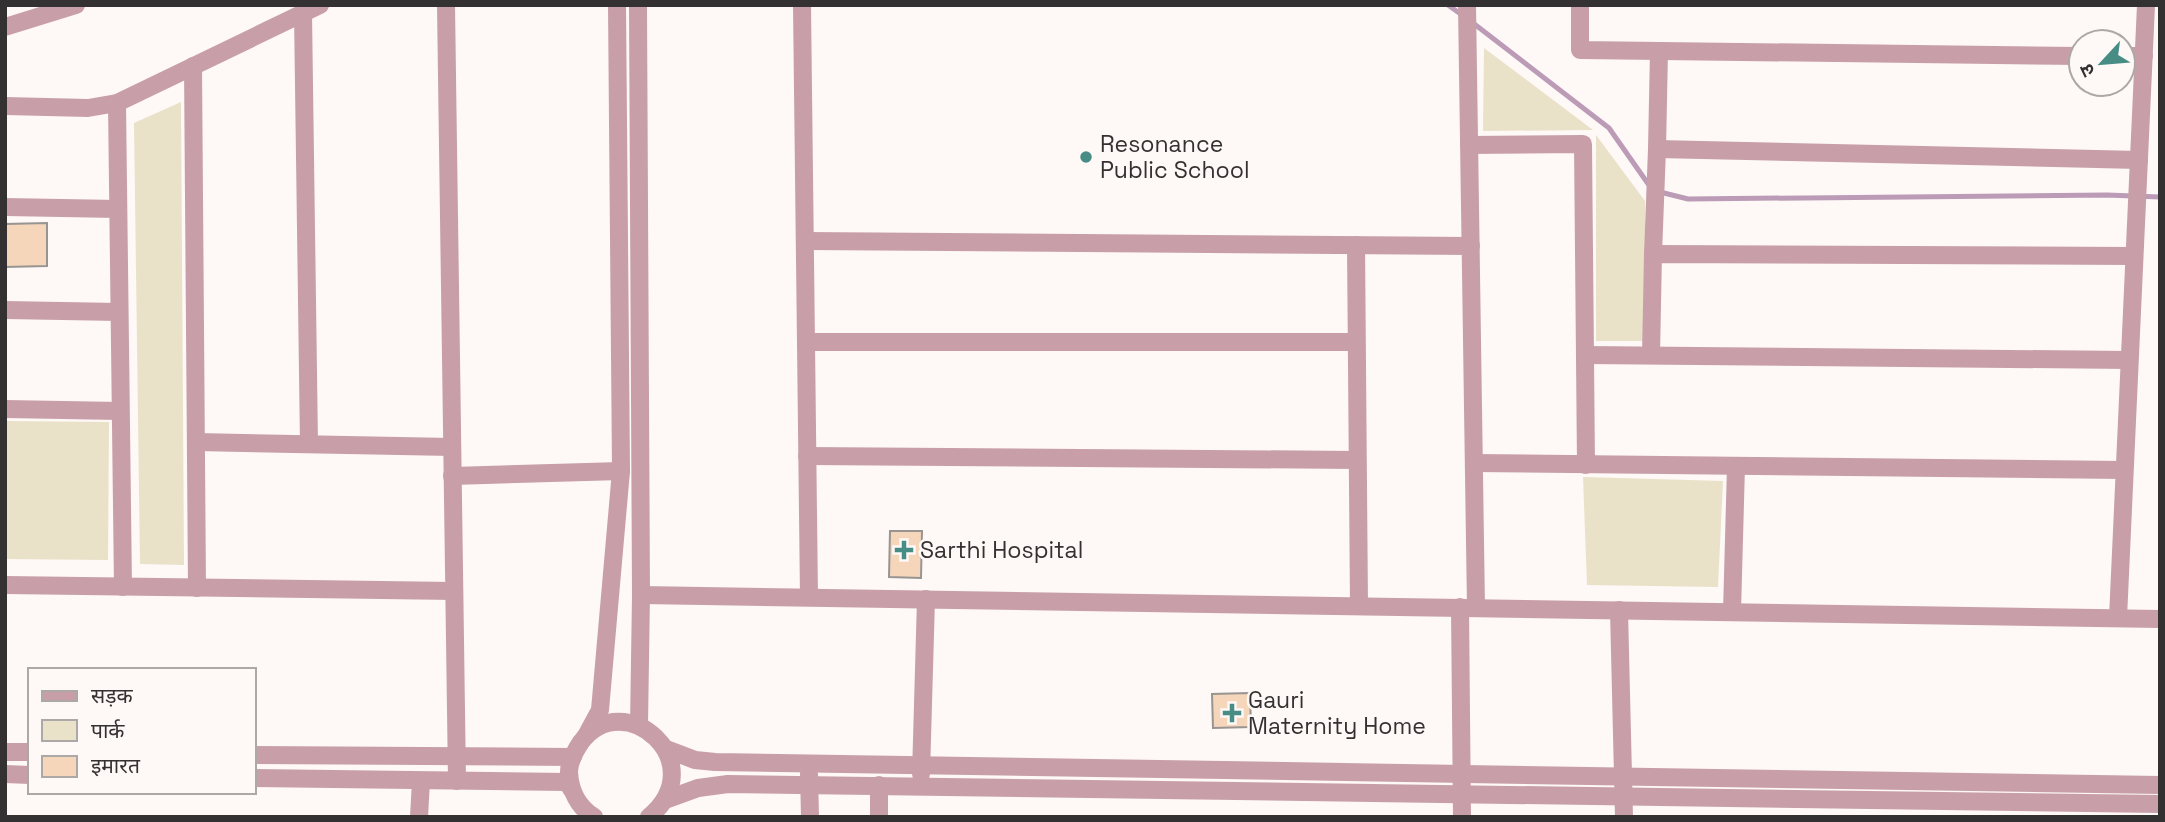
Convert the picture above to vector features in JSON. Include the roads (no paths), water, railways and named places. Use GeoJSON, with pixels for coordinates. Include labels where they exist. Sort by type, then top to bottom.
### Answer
{"type":"FeatureCollection","features":[{"type":"Feature","properties":{"kind":"street"},"geometry":{"type":"LineString","coordinates":[[5,27],[31,12],[76,5]]}},
{"type":"Feature","properties":{"kind":"street"},"geometry":{"type":"LineString","coordinates":[[5,106],[88,108],[117,103],[320,5]]}},
{"type":"Feature","properties":{"kind":"street"},"geometry":{"type":"LineString","coordinates":[[446,5],[457,781]]}},
{"type":"Feature","properties":{"kind":"street"},"geometry":{"type":"LineString","coordinates":[[572,790],[569,769],[572,757],[600,710],[621,471],[617,5]]}},
{"type":"Feature","properties":{"kind":"street"},"geometry":{"type":"LineString","coordinates":[[638,5],[641,595],[639,725]]}},
{"type":"Feature","properties":{"kind":"street"},"geometry":{"type":"LineString","coordinates":[[802,5],[809,597]]}},
{"type":"Feature","properties":{"kind":"street"},"geometry":{"type":"LineString","coordinates":[[1462,817],[1461,773],[1474,464],[1467,5]]}},
{"type":"Feature","properties":{"kind":"street"},"geometry":{"type":"LineString","coordinates":[[1580,5],[1580,50],[2067,55]]}},
{"type":"Feature","properties":{"kind":"street"},"geometry":{"type":"LineString","coordinates":[[2118,618],[2146,5]]}},
{"type":"Feature","properties":{"kind":"street"},"geometry":{"type":"LineString","coordinates":[[303,13],[309,444]]}},
{"type":"Feature","properties":{"kind":"street"},"geometry":{"type":"LineString","coordinates":[[1651,355],[1659,51]]}},
{"type":"Feature","properties":{"kind":"street"},"geometry":{"type":"LineString","coordinates":[[2137,56],[2144,56]]}},
{"type":"Feature","properties":{"kind":"street"},"geometry":{"type":"LineString","coordinates":[[193,66],[197,588]]}},
{"type":"Feature","properties":{"kind":"street"},"geometry":{"type":"LineString","coordinates":[[117,103],[122,587]]}},
{"type":"Feature","properties":{"kind":"street"},"geometry":{"type":"LineString","coordinates":[[1469,145],[1584,144],[1586,465]]}},
{"type":"Feature","properties":{"kind":"street"},"geometry":{"type":"LineString","coordinates":[[1657,149],[2139,160]]}},
{"type":"Feature","properties":{"kind":"street"},"geometry":{"type":"LineString","coordinates":[[5,207],[118,209]]}},
{"type":"Feature","properties":{"kind":"street"},"geometry":{"type":"LineString","coordinates":[[805,241],[1471,246]]}},
{"type":"Feature","properties":{"kind":"street"},"geometry":{"type":"LineString","coordinates":[[1356,245],[1359,606]]}},
{"type":"Feature","properties":{"kind":"street"},"geometry":{"type":"LineString","coordinates":[[1653,254],[2134,257]]}},
{"type":"Feature","properties":{"kind":"street"},"geometry":{"type":"LineString","coordinates":[[5,310],[119,312]]}},
{"type":"Feature","properties":{"kind":"street"},"geometry":{"type":"LineString","coordinates":[[806,342],[1356,342]]}},
{"type":"Feature","properties":{"kind":"street"},"geometry":{"type":"LineString","coordinates":[[1585,355],[2129,360]]}},
{"type":"Feature","properties":{"kind":"street"},"geometry":{"type":"LineString","coordinates":[[5,409],[120,411]]}},
{"type":"Feature","properties":{"kind":"street"},"geometry":{"type":"LineString","coordinates":[[196,442],[452,447]]}},
{"type":"Feature","properties":{"kind":"street"},"geometry":{"type":"LineString","coordinates":[[807,456],[1357,460]]}},
{"type":"Feature","properties":{"kind":"street"},"geometry":{"type":"LineString","coordinates":[[1474,464],[2124,470]]}},
{"type":"Feature","properties":{"kind":"street"},"geometry":{"type":"LineString","coordinates":[[1731,612],[1736,466]]}},
{"type":"Feature","properties":{"kind":"street"},"geometry":{"type":"LineString","coordinates":[[452,476],[621,471]]}},
{"type":"Feature","properties":{"kind":"street"},"geometry":{"type":"LineString","coordinates":[[5,585],[454,591]]}},
{"type":"Feature","properties":{"kind":"street"},"geometry":{"type":"LineString","coordinates":[[641,595],[2160,619]]}},
{"type":"Feature","properties":{"kind":"street"},"geometry":{"type":"LineString","coordinates":[[921,785],[926,599]]}},
{"type":"Feature","properties":{"kind":"street"},"geometry":{"type":"LineString","coordinates":[[1619,610],[1624,817]]}},
{"type":"Feature","properties":{"kind":"street"},"geometry":{"type":"LineString","coordinates":[[586,736],[601,726],[621,722],[639,725],[654,735],[666,749],[671,765],[671,783],[665,800],[649,817]]}},
{"type":"Feature","properties":{"kind":"street"},"geometry":{"type":"LineString","coordinates":[[666,749],[695,760],[715,762],[2160,785]]}},
{"type":"Feature","properties":{"kind":"street"},"geometry":{"type":"LineString","coordinates":[[5,752],[28,752]]}},
{"type":"Feature","properties":{"kind":"street"},"geometry":{"type":"LineString","coordinates":[[256,755],[572,757]]}},
{"type":"Feature","properties":{"kind":"street"},"geometry":{"type":"LineString","coordinates":[[808,763],[810,817]]}},
{"type":"Feature","properties":{"kind":"street"},"geometry":{"type":"LineString","coordinates":[[5,774],[28,775]]}},
{"type":"Feature","properties":{"kind":"street"},"geometry":{"type":"LineString","coordinates":[[256,778],[567,782],[580,805],[594,817]]}},
{"type":"Feature","properties":{"kind":"street"},"geometry":{"type":"LineString","coordinates":[[419,817],[421,781]]}},
{"type":"Feature","properties":{"kind":"street"},"geometry":{"type":"LineString","coordinates":[[665,800],[709,785],[809,784],[2160,804]]}},
{"type":"Feature","properties":{"kind":"street"},"geometry":{"type":"LineString","coordinates":[[878,785],[879,817]]}},
{"type":"Feature","properties":{"kind":"waterway"},"geometry":{"type":"LineString","coordinates":[[1448,5],[1462,15]]}},
{"type":"Feature","properties":{"kind":"waterway"},"geometry":{"type":"LineString","coordinates":[[1473,23],[1609,128],[1651,188]]}},
{"type":"Feature","properties":{"kind":"waterway"},"geometry":{"type":"LineString","coordinates":[[1660,192],[1688,199],[2107,195],[2160,197]]}},
{"type":"Feature","properties":{"kind":"place","name":"Resonance Public School"},"geometry":{"type":"Point","coordinates":[1086,157]}},
{"type":"Feature","properties":{"kind":"place","name":"Sarthi Hospital"},"geometry":{"type":"Point","coordinates":[904,550]}},
{"type":"Feature","properties":{"kind":"place","name":"Gauri Maternity Home"},"geometry":{"type":"Point","coordinates":[1232,713]}}]}
